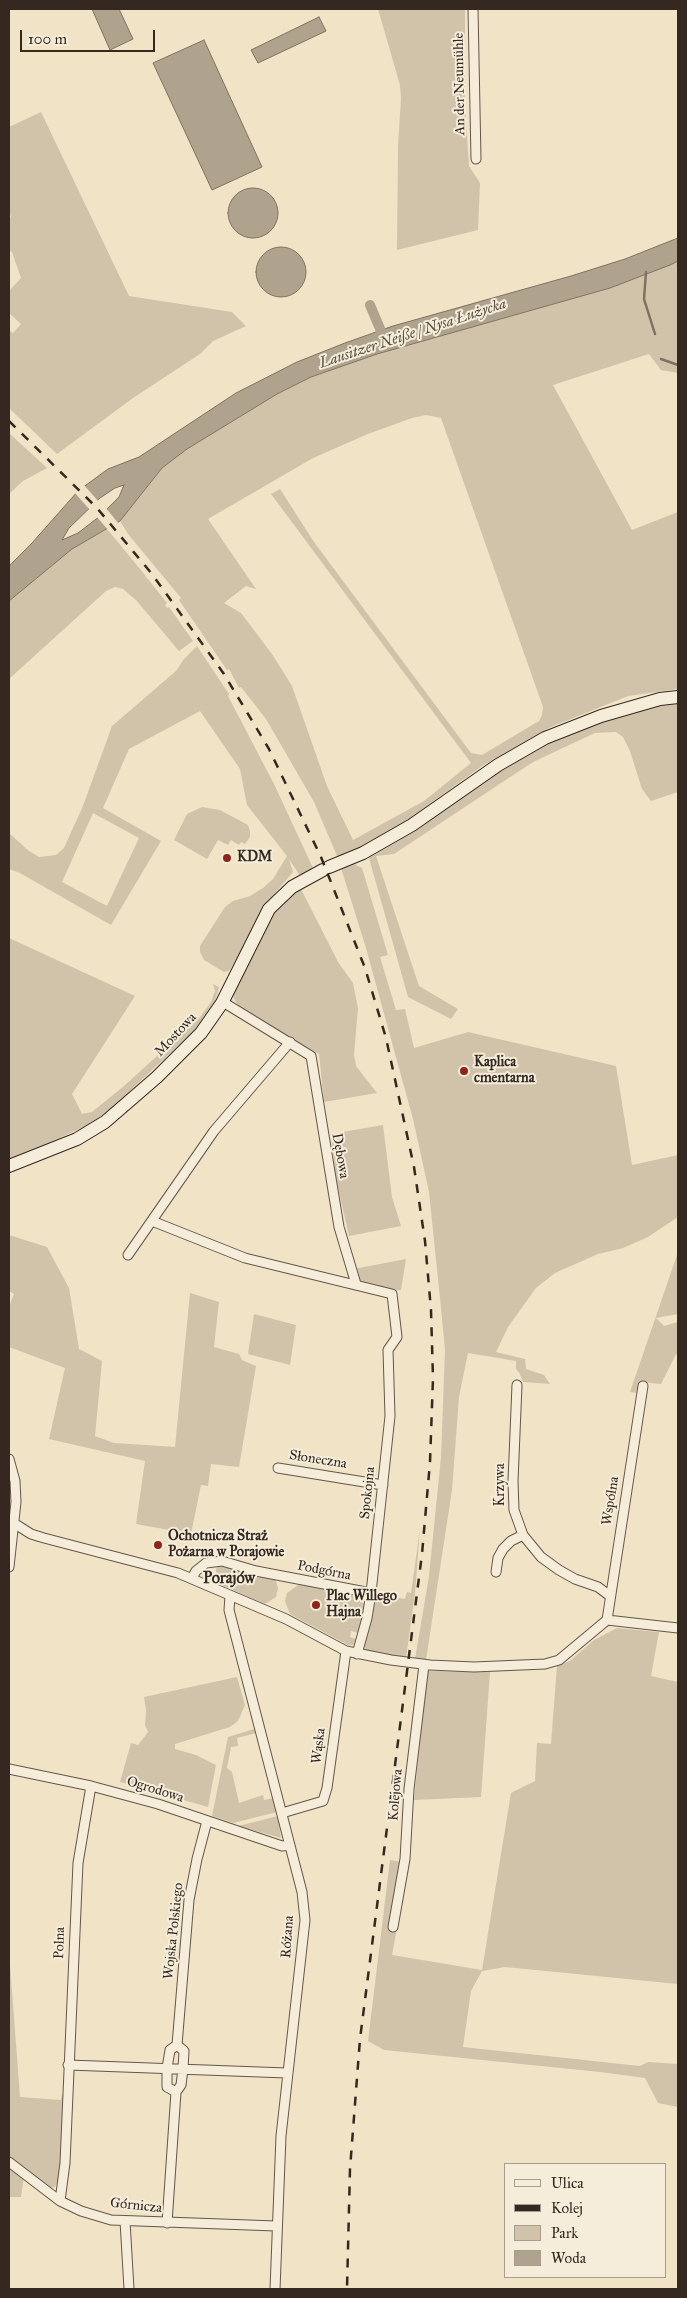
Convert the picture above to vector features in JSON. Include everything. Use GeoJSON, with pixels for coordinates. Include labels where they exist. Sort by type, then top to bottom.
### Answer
{"type":"FeatureCollection","features":[{"type":"Feature","properties":{"kind":"street","name":"An der Neumühle"},"geometry":{"type":"LineString","coordinates":[[473,9],[476,159]]}},
{"type":"Feature","properties":{"kind":"street","name":"Mostowa"},"geometry":{"type":"LineString","coordinates":[[9,1166],[76,1139],[105,1122],[157,1077],[201,1033],[223,1002],[269,909],[292,887],[323,870],[363,854],[404,830],[498,765],[546,738],[601,716],[660,699],[678,697]]}},
{"type":"Feature","properties":{"kind":"street","name":"Dębowa"},"geometry":{"type":"LineString","coordinates":[[223,1002],[311,1056],[339,1227],[356,1284]]}},
{"type":"Feature","properties":{"kind":"street"},"geometry":{"type":"LineString","coordinates":[[128,1255],[214,1131],[290,1042]]}},
{"type":"Feature","properties":{"kind":"street"},"geometry":{"type":"LineString","coordinates":[[152,1221],[245,1258],[356,1284]]}},
{"type":"Feature","properties":{"kind":"street","name":"Spokojna"},"geometry":{"type":"LineString","coordinates":[[356,1284],[392,1294],[397,1337],[388,1350],[390,1416],[371,1593],[367,1618],[357,1654]]}},
{"type":"Feature","properties":{"kind":"street","name":"Krzywa"},"geometry":{"type":"LineString","coordinates":[[517,1385],[513,1481],[514,1510],[522,1535],[541,1557],[559,1570],[575,1579],[598,1587],[610,1596]]}},
{"type":"Feature","properties":{"kind":"street","name":"Wspólna"},"geometry":{"type":"LineString","coordinates":[[608,1620],[610,1596],[644,1386]]}},
{"type":"Feature","properties":{"kind":"street"},"geometry":{"type":"LineString","coordinates":[[9,1459],[16,1481],[9,1567]]}},
{"type":"Feature","properties":{"kind":"street","name":"Słoneczna"},"geometry":{"type":"LineString","coordinates":[[278,1468],[382,1485]]}},
{"type":"Feature","properties":{"kind":"street"},"geometry":{"type":"LineString","coordinates":[[9,1490],[16,1481]]}},
{"type":"Feature","properties":{"kind":"street"},"geometry":{"type":"LineString","coordinates":[[12,1522],[31,1534],[163,1568],[192,1578],[286,1619],[346,1652],[424,1665],[474,1667],[545,1664],[559,1660],[608,1620],[678,1628]]}},
{"type":"Feature","properties":{"kind":"street"},"geometry":{"type":"LineString","coordinates":[[496,1572],[498,1558],[503,1549],[511,1541],[522,1535]]}},
{"type":"Feature","properties":{"kind":"street","name":"Podgórna"},"geometry":{"type":"LineString","coordinates":[[192,1578],[196,1571],[206,1563],[222,1561],[256,1571],[371,1593]]}},
{"type":"Feature","properties":{"kind":"street","name":"Różana"},"geometry":{"type":"LineString","coordinates":[[230,1596],[229,1610],[302,1892],[305,1920],[281,2136],[275,2289]]}},
{"type":"Feature","properties":{"kind":"street","name":"Wąska"},"geometry":{"type":"LineString","coordinates":[[282,1813],[323,1801],[327,1788],[346,1652]]}},
{"type":"Feature","properties":{"kind":"street","name":"Kolejowa"},"geometry":{"type":"LineString","coordinates":[[393,1927],[405,1859],[409,1789],[424,1665]]}},
{"type":"Feature","properties":{"kind":"street","name":"Ogrodowa"},"geometry":{"type":"LineString","coordinates":[[9,1769],[91,1786],[158,1804],[282,1846],[290,1845]]}},
{"type":"Feature","properties":{"kind":"street","name":"Polna"},"geometry":{"type":"LineString","coordinates":[[60,2201],[65,2163],[78,1862],[91,1786]]}},
{"type":"Feature","properties":{"kind":"street","name":"Wojska Polskiego"},"geometry":{"type":"LineString","coordinates":[[176,2092],[167,2087],[167,2068],[170,2050],[177,2045],[190,1900],[197,1859],[207,1821]]}},
{"type":"Feature","properties":{"kind":"street","name":"Wojska Polskiego"},"geometry":{"type":"LineString","coordinates":[[167,2223],[176,2092],[181,2085],[183,2069],[184,2051],[177,2045]]}},
{"type":"Feature","properties":{"kind":"street"},"geometry":{"type":"LineString","coordinates":[[68,2065],[287,2073]]}},
{"type":"Feature","properties":{"kind":"street","name":"Górnicza"},"geometry":{"type":"LineString","coordinates":[[9,2162],[60,2201],[81,2211],[111,2220],[276,2226]]}},
{"type":"Feature","properties":{"kind":"street"},"geometry":{"type":"LineString","coordinates":[[125,2221],[129,2289]]}},
{"type":"Feature","properties":{"kind":"green space"},"geometry":{"type":"Polygon","coordinates":[[[378,9],[465,9],[465,105],[469,166],[480,183],[478,230],[397,250],[400,85],[378,9]]]}},
{"type":"Feature","properties":{"kind":"green space"},"geometry":{"type":"Polygon","coordinates":[[[41,112],[129,296],[232,312],[246,326],[213,341],[200,354],[133,398],[57,454],[9,408],[9,330],[13,333],[21,324],[9,313],[9,291],[21,278],[12,252],[9,250],[9,219],[11,217],[9,211],[9,127],[41,112]]]}},
{"type":"Feature","properties":{"kind":"green space"},"geometry":{"type":"Polygon","coordinates":[[[678,261],[678,373],[661,370],[649,354],[553,385],[632,530],[678,512],[678,689],[628,696],[551,727],[482,766],[392,831],[338,858],[314,802],[266,719],[241,687],[239,688],[229,669],[227,670],[179,600],[181,598],[128,534],[120,521],[162,468],[187,449],[277,394],[311,377],[377,354],[610,288],[678,261]],[[426,415],[412,418],[368,434],[313,458],[208,519],[256,589],[246,586],[224,603],[241,613],[272,654],[292,686],[327,786],[353,840],[424,801],[471,763],[271,494],[280,489],[314,542],[471,753],[482,755],[539,721],[542,715],[543,707],[441,418],[426,415]]]}},
{"type":"Feature","properties":{"kind":"green space"},"geometry":{"type":"Polygon","coordinates":[[[9,433],[47,468],[23,481],[9,494],[9,433]]]}},
{"type":"Feature","properties":{"kind":"green space"},"geometry":{"type":"Polygon","coordinates":[[[107,529],[167,603],[165,605],[167,608],[169,607],[193,641],[179,651],[136,600],[123,589],[115,587],[106,591],[9,679],[9,601],[72,549],[107,529]]]}},
{"type":"Feature","properties":{"kind":"green space"},"geometry":{"type":"Polygon","coordinates":[[[197,646],[229,694],[228,696],[274,784],[313,868],[300,876],[289,859],[293,872],[264,906],[242,951],[229,971],[224,972],[204,960],[200,952],[200,946],[225,907],[233,901],[250,896],[263,888],[273,879],[287,856],[247,805],[240,769],[200,711],[129,749],[103,808],[161,841],[111,925],[20,873],[9,869],[9,833],[29,851],[39,857],[56,855],[64,848],[83,806],[112,726],[176,671],[184,659],[197,646]],[[93,813],[62,882],[107,906],[139,838],[93,813]]]}},
{"type":"Feature","properties":{"kind":"green space"},"geometry":{"type":"Polygon","coordinates":[[[678,703],[678,792],[651,801],[642,789],[630,751],[623,737],[616,732],[595,733],[533,762],[394,854],[376,856],[419,986],[458,1009],[451,1019],[408,997],[369,858],[419,829],[453,803],[532,749],[602,720],[660,705],[678,703]]]}},
{"type":"Feature","properties":{"kind":"green space"},"geometry":{"type":"Polygon","coordinates":[[[202,807],[220,810],[248,825],[250,837],[245,844],[241,842],[239,845],[231,840],[228,845],[218,840],[207,859],[174,840],[187,814],[202,807]]]}},
{"type":"Feature","properties":{"kind":"green space"},"geometry":{"type":"Polygon","coordinates":[[[352,863],[362,868],[388,955],[380,957],[396,1010],[405,1009],[414,1048],[468,1032],[616,1066],[632,1165],[678,1155],[678,1217],[648,1237],[623,1248],[598,1254],[555,1273],[536,1288],[508,1327],[496,1352],[525,1359],[526,1369],[544,1375],[550,1384],[523,1382],[516,1369],[516,1361],[468,1353],[459,1397],[452,1490],[426,1660],[415,1659],[429,1576],[441,1457],[445,1350],[429,1192],[413,1119],[366,948],[341,868],[352,863]]]}},
{"type":"Feature","properties":{"kind":"green space"},"geometry":{"type":"Polygon","coordinates":[[[301,889],[338,962],[353,983],[358,1008],[354,1055],[356,1066],[377,1093],[324,1102],[319,1054],[237,1004],[232,994],[273,912],[292,892],[301,889]]]}},
{"type":"Feature","properties":{"kind":"green space"},"geometry":{"type":"Polygon","coordinates":[[[9,938],[135,996],[72,1094],[82,1114],[92,1112],[124,1086],[200,1017],[211,1002],[215,991],[213,984],[219,987],[214,1005],[204,1021],[113,1107],[88,1125],[9,1161],[9,938]]]}},
{"type":"Feature","properties":{"kind":"green space"},"geometry":{"type":"Polygon","coordinates":[[[383,1125],[392,1197],[401,1226],[349,1236],[336,1179],[331,1134],[383,1125]]]}},
{"type":"Feature","properties":{"kind":"green space"},"geometry":{"type":"Polygon","coordinates":[[[9,1235],[47,1247],[69,1288],[79,1349],[102,1361],[95,1436],[114,1443],[175,1447],[190,1293],[219,1302],[214,1347],[239,1354],[242,1360],[256,1366],[239,1467],[211,1464],[208,1486],[201,1485],[191,1534],[136,1524],[145,1461],[49,1439],[65,1368],[9,1347],[9,1307],[14,1294],[9,1291],[9,1235]]]}},
{"type":"Feature","properties":{"kind":"green space"},"geometry":{"type":"Polygon","coordinates":[[[678,1252],[678,1314],[656,1318],[664,1326],[678,1322],[678,1355],[676,1354],[661,1384],[642,1382],[637,1393],[630,1392],[678,1252]]]}},
{"type":"Feature","properties":{"kind":"green space"},"geometry":{"type":"Polygon","coordinates":[[[406,1259],[401,1290],[392,1291],[358,1282],[354,1269],[406,1259]]]}},
{"type":"Feature","properties":{"kind":"green space"},"geometry":{"type":"Polygon","coordinates":[[[254,1314],[296,1325],[290,1365],[248,1354],[254,1314]]]}},
{"type":"Feature","properties":{"kind":"green space"},"geometry":{"type":"Polygon","coordinates":[[[420,1529],[415,1593],[406,1658],[367,1652],[364,1648],[376,1594],[405,1599],[407,1592],[411,1593],[420,1529]]]}},
{"type":"Feature","properties":{"kind":"green space"},"geometry":{"type":"Polygon","coordinates":[[[219,1565],[275,1578],[278,1588],[276,1597],[265,1604],[217,1583],[216,1569],[219,1565]]]}},
{"type":"Feature","properties":{"kind":"green space","name":"Plac Willego Hajna"},"geometry":{"type":"Polygon","coordinates":[[[301,1583],[361,1595],[360,1602],[367,1604],[359,1633],[351,1631],[350,1637],[356,1639],[353,1645],[348,1645],[290,1614],[285,1601],[287,1593],[301,1583]]]}},
{"type":"Feature","properties":{"kind":"green space"},"geometry":{"type":"Polygon","coordinates":[[[617,1628],[659,1632],[651,1676],[678,1682],[678,1984],[505,1967],[482,1971],[471,1991],[463,2047],[640,2066],[648,2062],[678,2064],[678,2107],[658,2103],[645,2078],[384,2050],[368,2041],[390,1860],[409,1863],[392,1955],[482,1970],[511,1793],[535,1781],[537,1743],[551,1744],[557,1666],[570,1661],[594,1640],[617,1628]]]}},
{"type":"Feature","properties":{"kind":"green space"},"geometry":{"type":"Polygon","coordinates":[[[427,1671],[490,1672],[481,1797],[414,1800],[427,1671]]]}},
{"type":"Feature","properties":{"kind":"green space"},"geometry":{"type":"Polygon","coordinates":[[[237,1677],[245,1705],[238,1721],[230,1727],[175,1744],[175,1749],[196,1755],[216,1765],[208,1807],[120,1782],[131,1743],[138,1745],[148,1732],[145,1725],[146,1710],[144,1697],[237,1677]]]}},
{"type":"Feature","properties":{"kind":"green space"},"geometry":{"type":"Polygon","coordinates":[[[254,1729],[256,1733],[237,1738],[238,1746],[231,1747],[227,1768],[232,1772],[239,1803],[263,1795],[264,1800],[274,1798],[277,1812],[233,1823],[212,1816],[228,1737],[254,1729]]]}},
{"type":"Feature","properties":{"kind":"green space"},"geometry":{"type":"Polygon","coordinates":[[[278,1816],[281,1838],[238,1826],[278,1816]]]}},
{"type":"Feature","properties":{"kind":"green space"},"geometry":{"type":"Polygon","coordinates":[[[9,1903],[10,1965],[20,2097],[61,2100],[62,2094],[65,2101],[59,2180],[55,2187],[51,2188],[9,2157],[9,1903]]]}},
{"type":"Feature","properties":{"kind":"green space"},"geometry":{"type":"Polygon","coordinates":[[[9,2165],[24,2176],[21,2197],[9,2197],[9,2165]]]}},
{"type":"Feature","properties":{"kind":"water"},"geometry":{"type":"Polygon","coordinates":[[[92,9],[119,9],[133,39],[110,50],[92,9]]]}},
{"type":"Feature","properties":{"kind":"water"},"geometry":{"type":"Polygon","coordinates":[[[319,17],[326,31],[258,63],[251,50],[319,17]]]}},
{"type":"Feature","properties":{"kind":"water"},"geometry":{"type":"Polygon","coordinates":[[[204,40],[262,167],[212,190],[153,63],[204,40]]]}},
{"type":"Feature","properties":{"kind":"water"},"geometry":{"type":"Polygon","coordinates":[[[253,188],[263,190],[271,195],[276,203],[278,213],[276,223],[271,231],[263,236],[253,238],[243,236],[235,231],[230,223],[228,213],[230,203],[235,195],[243,190],[253,188]]]}},
{"type":"Feature","properties":{"kind":"water","name":"Lausitzer Neiße / Nysa Łużycka"},"geometry":{"type":"Polygon","coordinates":[[[678,238],[678,261],[670,265],[610,288],[377,354],[311,377],[277,394],[187,449],[162,468],[120,521],[72,549],[9,601],[9,566],[78,491],[108,469],[139,457],[236,393],[297,362],[393,326],[625,259],[678,238]],[[124,485],[115,488],[100,498],[69,528],[62,540],[78,533],[100,516],[119,497],[124,485]]]}},
{"type":"Feature","properties":{"kind":"water"},"geometry":{"type":"Polygon","coordinates":[[[281,247],[291,249],[299,254],[304,262],[306,272],[304,282],[299,290],[291,295],[281,297],[271,295],[263,290],[258,282],[256,272],[258,262],[263,254],[271,249],[281,247]]]}},
{"type":"Feature","properties":{"kind":"pier"},"geometry":{"type":"Polygon","coordinates":[[[83,484],[99,502],[90,510],[74,492],[83,484]]]}},
{"type":"Feature","properties":{"kind":"pier"},"geometry":{"type":"Polygon","coordinates":[[[105,507],[119,524],[109,531],[96,516],[105,507]]]}},
{"type":"Feature","properties":{"kind":"waterway"},"geometry":{"type":"LineString","coordinates":[[646,272],[644,299],[655,334]]}},
{"type":"Feature","properties":{"kind":"waterway","name":"Lausitzer Neiße / Nysa Łużycka"},"geometry":{"type":"LineString","coordinates":[[370,305],[381,331]]}},
{"type":"Feature","properties":{"kind":"waterway"},"geometry":{"type":"LineString","coordinates":[[661,359],[678,365]]}},
{"type":"Feature","properties":{"kind":"railway"},"geometry":{"type":"LineString","coordinates":[[9,421],[97,508],[152,574],[224,674],[269,749],[321,857],[365,968],[386,1038],[414,1167],[425,1241],[431,1310],[433,1378],[430,1462],[422,1554],[360,2039],[350,2169],[347,2289]]}},
{"type":"Feature","properties":{"kind":"place","name":"KDM"},"geometry":{"type":"Point","coordinates":[227,858]}},
{"type":"Feature","properties":{"kind":"place","name":"Kaplica cmentarna"},"geometry":{"type":"Point","coordinates":[464,1071]}},
{"type":"Feature","properties":{"kind":"place","name":"Ochotnicza Straż Pożarna w Porajowie"},"geometry":{"type":"Point","coordinates":[158,1545]}},
{"type":"Feature","properties":{"kind":"place","name":"Plac Willego Hajna"},"geometry":{"type":"Point","coordinates":[316,1605]}},
{"type":"Feature","properties":{"kind":"district","name":"Porajów"},"geometry":{"type":"Point","coordinates":[229,1579]}}]}
